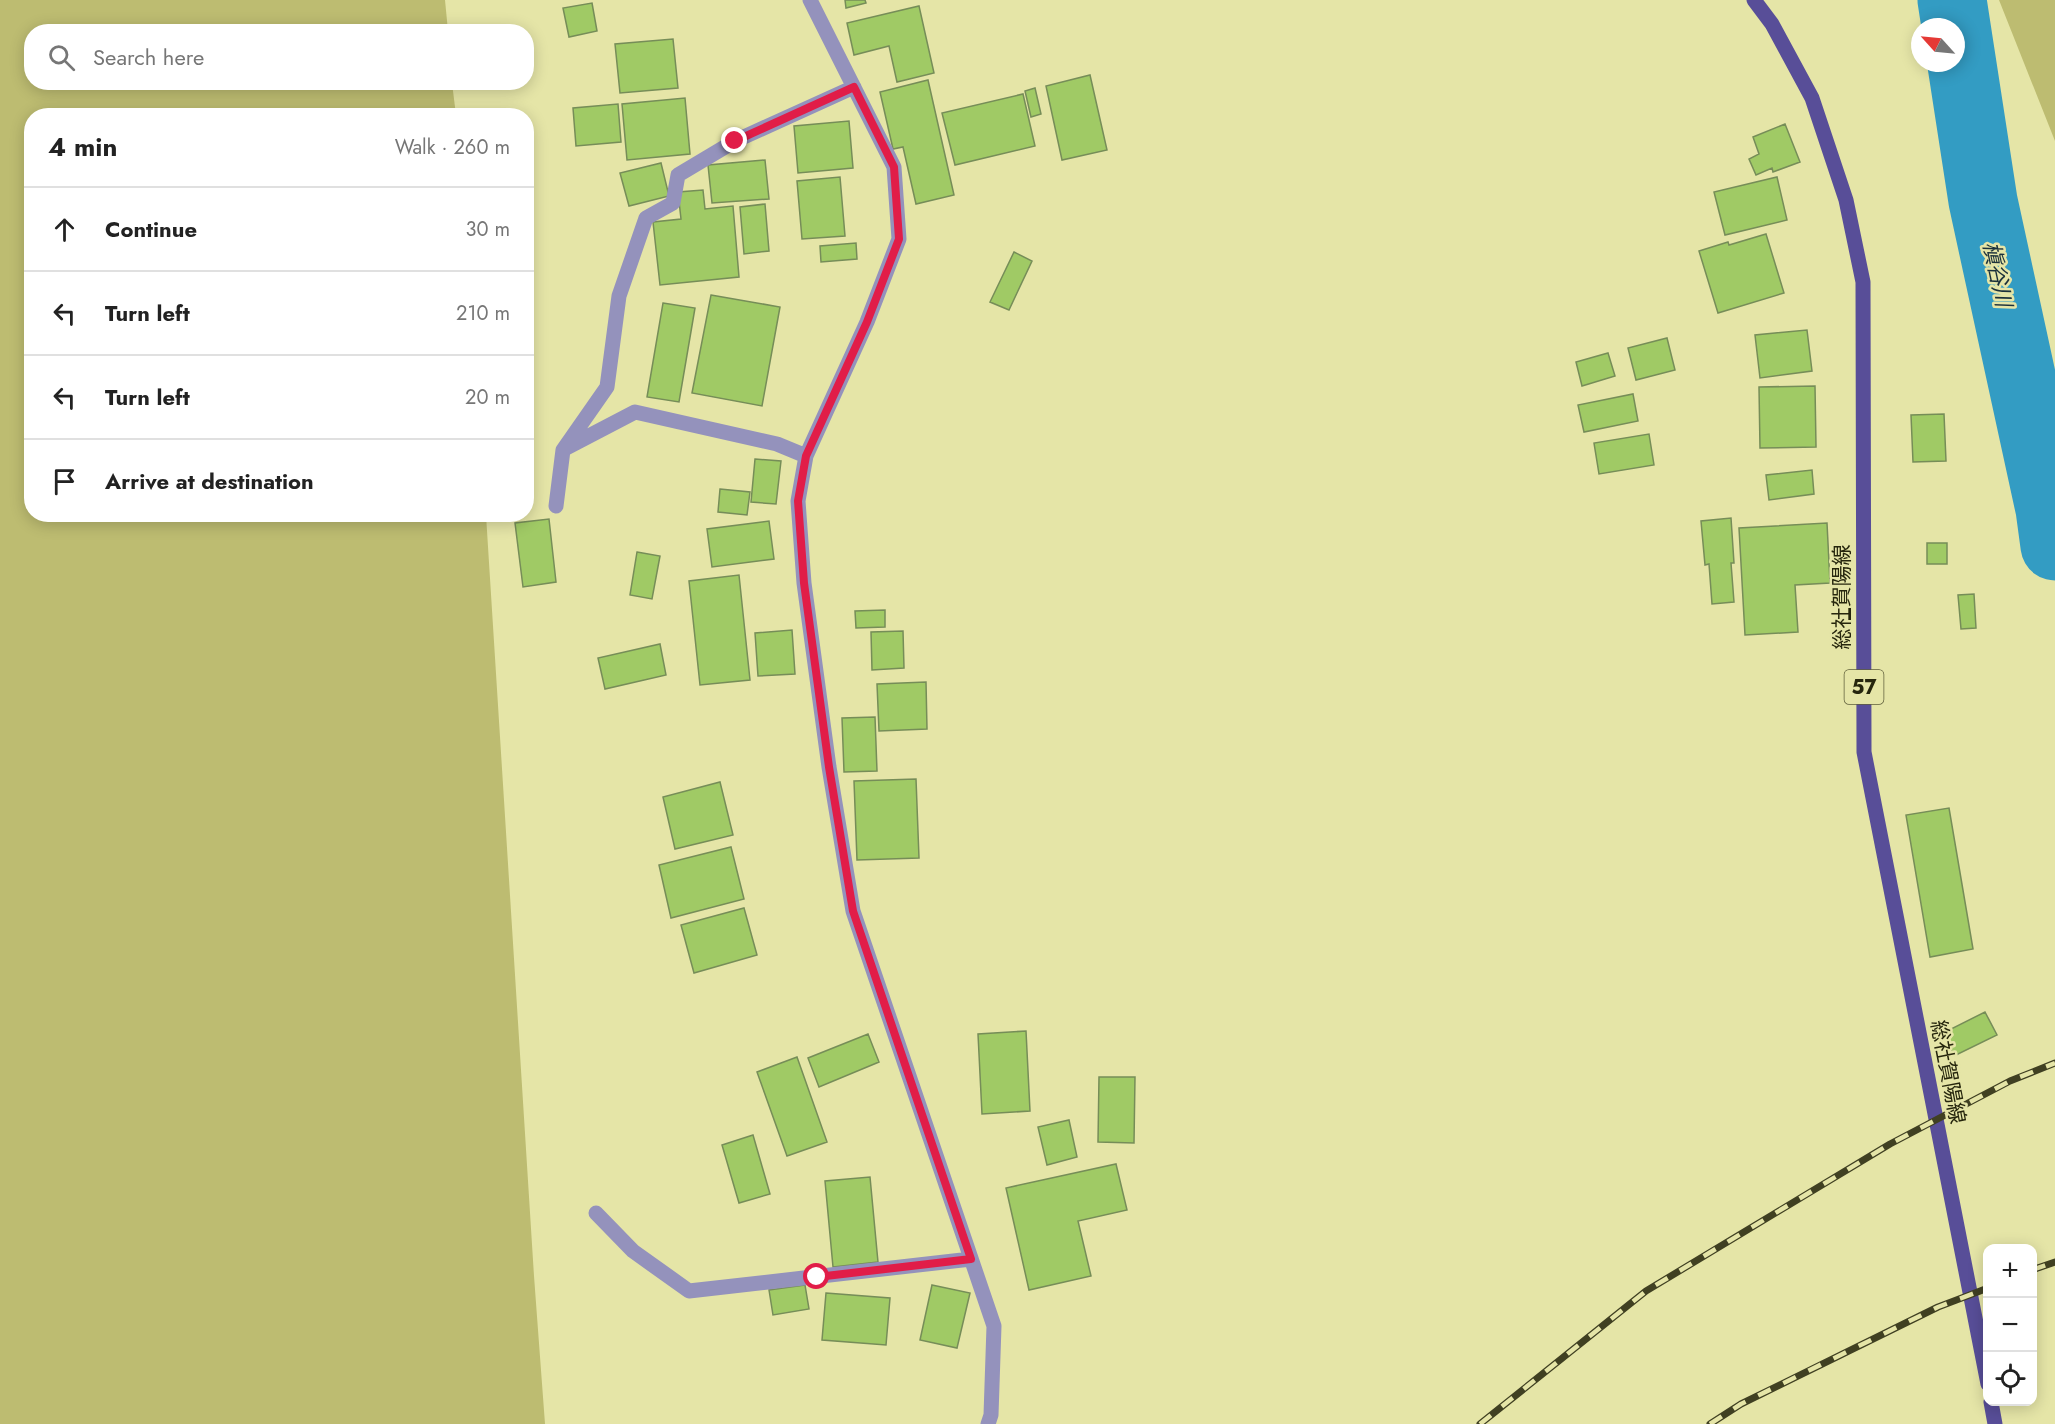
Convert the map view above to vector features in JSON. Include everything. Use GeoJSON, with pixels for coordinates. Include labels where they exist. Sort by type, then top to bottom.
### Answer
{"type":"FeatureCollection","features":[{"type":"Feature","properties":{"kind":"main road","name":"総社賀陽線"},"geometry":{"type":"LineString","coordinates":[[1754,0],[1772,24],[1812,98],[1846,200],[1863,282],[1864,752],[1983,1359]]}},
{"type":"Feature","properties":{"kind":"main road"},"geometry":{"type":"LineString","coordinates":[[1992,1406],[1995,1424]]}},
{"type":"Feature","properties":{"kind":"street"},"geometry":{"type":"LineString","coordinates":[[810,0],[894,167],[899,239],[867,322],[806,456],[798,501],[804,583],[829,767],[853,911],[994,1326],[991,1415],[988,1424]]}},
{"type":"Feature","properties":{"kind":"street"},"geometry":{"type":"LineString","coordinates":[[556,506],[563,450],[607,387],[619,296],[646,218],[673,203],[678,175],[735,141],[854,87]]}},
{"type":"Feature","properties":{"kind":"street"},"geometry":{"type":"LineString","coordinates":[[563,450],[634,412],[777,444],[806,456]]}},
{"type":"Feature","properties":{"kind":"street"},"geometry":{"type":"LineString","coordinates":[[596,1213],[633,1251],[689,1291],[971,1259]]}},
{"type":"Feature","properties":{"kind":"shaded area"},"geometry":{"type":"Polygon","coordinates":[[[0,0],[445,0],[447,24],[24,24],[24,90],[453,90],[455,108],[24,108],[24,522],[486,522],[545,1424],[0,1424],[0,0]]]}},
{"type":"Feature","properties":{"kind":"shaded area"},"geometry":{"type":"Polygon","coordinates":[[[1999,0],[2055,0],[2055,141],[1999,0]]]}},
{"type":"Feature","properties":{"kind":"building"},"geometry":{"type":"Polygon","coordinates":[[[845,0],[865,0],[866,3],[846,8],[845,0]]]}},
{"type":"Feature","properties":{"kind":"building"},"geometry":{"type":"Polygon","coordinates":[[[592,3],[597,31],[569,37],[563,8],[592,3]]]}},
{"type":"Feature","properties":{"kind":"building"},"geometry":{"type":"Polygon","coordinates":[[[919,6],[934,73],[897,82],[889,46],[854,55],[847,23],[919,6]]]}},
{"type":"Feature","properties":{"kind":"building"},"geometry":{"type":"Polygon","coordinates":[[[673,39],[678,88],[620,93],[615,44],[673,39]]]}},
{"type":"Feature","properties":{"kind":"building"},"geometry":{"type":"Polygon","coordinates":[[[1090,75],[1107,150],[1062,160],[1046,86],[1090,75]]]}},
{"type":"Feature","properties":{"kind":"building"},"geometry":{"type":"Polygon","coordinates":[[[928,80],[954,195],[916,204],[903,147],[893,149],[880,92],[928,80]]]}},
{"type":"Feature","properties":{"kind":"building"},"geometry":{"type":"Polygon","coordinates":[[[1035,88],[1041,114],[1031,117],[1025,91],[1035,88]]]}},
{"type":"Feature","properties":{"kind":"building"},"geometry":{"type":"Polygon","coordinates":[[[1023,94],[1035,146],[955,165],[942,113],[1023,94]]]}},
{"type":"Feature","properties":{"kind":"building"},"geometry":{"type":"Polygon","coordinates":[[[685,98],[690,154],[627,160],[622,104],[685,98]]]}},
{"type":"Feature","properties":{"kind":"building"},"geometry":{"type":"Polygon","coordinates":[[[618,104],[621,142],[576,146],[573,108],[618,104]]]}},
{"type":"Feature","properties":{"kind":"building"},"geometry":{"type":"Polygon","coordinates":[[[849,121],[853,168],[798,173],[794,126],[849,121]]]}},
{"type":"Feature","properties":{"kind":"building"},"geometry":{"type":"Polygon","coordinates":[[[1785,124],[1800,162],[1773,172],[1772,168],[1756,175],[1749,159],[1759,154],[1753,137],[1785,124]]]}},
{"type":"Feature","properties":{"kind":"building"},"geometry":{"type":"Polygon","coordinates":[[[765,160],[769,199],[712,203],[708,165],[765,160]]]}},
{"type":"Feature","properties":{"kind":"building"},"geometry":{"type":"Polygon","coordinates":[[[661,163],[669,196],[629,206],[620,173],[661,163]]]}},
{"type":"Feature","properties":{"kind":"building"},"geometry":{"type":"Polygon","coordinates":[[[840,177],[845,236],[802,239],[797,181],[840,177]]]}},
{"type":"Feature","properties":{"kind":"building"},"geometry":{"type":"Polygon","coordinates":[[[1777,177],[1787,220],[1725,235],[1714,192],[1777,177]]]}},
{"type":"Feature","properties":{"kind":"building"},"geometry":{"type":"Polygon","coordinates":[[[703,190],[705,209],[733,206],[739,277],[660,285],[653,222],[681,219],[678,192],[703,190]]]}},
{"type":"Feature","properties":{"kind":"building"},"geometry":{"type":"Polygon","coordinates":[[[765,204],[769,251],[744,254],[740,207],[765,204]]]}},
{"type":"Feature","properties":{"kind":"building"},"geometry":{"type":"Polygon","coordinates":[[[1766,234],[1784,293],[1718,313],[1699,251],[1766,234]]]}},
{"type":"Feature","properties":{"kind":"building"},"geometry":{"type":"Polygon","coordinates":[[[856,243],[857,259],[821,262],[820,246],[856,243]]]}},
{"type":"Feature","properties":{"kind":"building"},"geometry":{"type":"Polygon","coordinates":[[[1014,252],[1032,261],[1009,310],[990,302],[1014,252]]]}},
{"type":"Feature","properties":{"kind":"building"},"geometry":{"type":"Polygon","coordinates":[[[711,295],[780,307],[762,406],[692,393],[711,295]]]}},
{"type":"Feature","properties":{"kind":"building"},"geometry":{"type":"Polygon","coordinates":[[[663,303],[695,308],[679,402],[647,397],[663,303]]]}},
{"type":"Feature","properties":{"kind":"building"},"geometry":{"type":"Polygon","coordinates":[[[1807,330],[1812,371],[1760,378],[1755,335],[1807,330]]]}},
{"type":"Feature","properties":{"kind":"building"},"geometry":{"type":"Polygon","coordinates":[[[1667,338],[1675,370],[1636,380],[1628,348],[1667,338]]]}},
{"type":"Feature","properties":{"kind":"building"},"geometry":{"type":"Polygon","coordinates":[[[1608,353],[1615,376],[1582,386],[1576,362],[1608,353]]]}},
{"type":"Feature","properties":{"kind":"building"},"geometry":{"type":"Polygon","coordinates":[[[1815,386],[1816,447],[1760,448],[1759,387],[1815,386]]]}},
{"type":"Feature","properties":{"kind":"building"},"geometry":{"type":"Polygon","coordinates":[[[1633,394],[1638,421],[1584,432],[1578,405],[1633,394]]]}},
{"type":"Feature","properties":{"kind":"building"},"geometry":{"type":"Polygon","coordinates":[[[1944,414],[1946,461],[1913,462],[1911,415],[1944,414]]]}},
{"type":"Feature","properties":{"kind":"building"},"geometry":{"type":"Polygon","coordinates":[[[1649,434],[1654,465],[1599,474],[1594,443],[1649,434]]]}},
{"type":"Feature","properties":{"kind":"building"},"geometry":{"type":"Polygon","coordinates":[[[755,459],[781,461],[776,504],[751,502],[755,459]]]}},
{"type":"Feature","properties":{"kind":"building"},"geometry":{"type":"Polygon","coordinates":[[[1812,470],[1814,494],[1769,500],[1766,475],[1812,470]]]}},
{"type":"Feature","properties":{"kind":"building"},"geometry":{"type":"Polygon","coordinates":[[[720,489],[750,492],[747,515],[718,512],[720,489]]]}},
{"type":"Feature","properties":{"kind":"building"},"geometry":{"type":"Polygon","coordinates":[[[1731,518],[1734,602],[1712,604],[1709,564],[1705,565],[1701,521],[1731,518]]]}},
{"type":"Feature","properties":{"kind":"building"},"geometry":{"type":"Polygon","coordinates":[[[549,519],[556,582],[523,587],[515,523],[549,519]]]}},
{"type":"Feature","properties":{"kind":"building"},"geometry":{"type":"Polygon","coordinates":[[[769,521],[774,559],[712,567],[707,529],[769,521]]]}},
{"type":"Feature","properties":{"kind":"building"},"geometry":{"type":"Polygon","coordinates":[[[1827,523],[1830,583],[1795,585],[1798,632],[1745,635],[1739,528],[1827,523]]]}},
{"type":"Feature","properties":{"kind":"building"},"geometry":{"type":"Polygon","coordinates":[[[1927,543],[1947,543],[1947,564],[1927,564],[1927,543]]]}},
{"type":"Feature","properties":{"kind":"building"},"geometry":{"type":"Polygon","coordinates":[[[637,552],[660,556],[652,599],[630,595],[637,552]]]}},
{"type":"Feature","properties":{"kind":"building"},"geometry":{"type":"Polygon","coordinates":[[[739,575],[750,680],[700,685],[689,581],[739,575]]]}},
{"type":"Feature","properties":{"kind":"building"},"geometry":{"type":"Polygon","coordinates":[[[1974,594],[1976,628],[1961,629],[1958,595],[1974,594]]]}},
{"type":"Feature","properties":{"kind":"building"},"geometry":{"type":"Polygon","coordinates":[[[885,610],[885,627],[856,628],[855,611],[885,610]]]}},
{"type":"Feature","properties":{"kind":"building"},"geometry":{"type":"Polygon","coordinates":[[[792,630],[795,674],[758,676],[755,633],[792,630]]]}},
{"type":"Feature","properties":{"kind":"building"},"geometry":{"type":"Polygon","coordinates":[[[903,631],[904,668],[872,670],[871,632],[903,631]]]}},
{"type":"Feature","properties":{"kind":"building"},"geometry":{"type":"Polygon","coordinates":[[[660,644],[666,675],[605,689],[598,658],[660,644]]]}},
{"type":"Feature","properties":{"kind":"building"},"geometry":{"type":"Polygon","coordinates":[[[926,682],[927,729],[879,731],[877,684],[926,682]]]}},
{"type":"Feature","properties":{"kind":"building"},"geometry":{"type":"Polygon","coordinates":[[[875,717],[877,771],[844,772],[842,718],[875,717]]]}},
{"type":"Feature","properties":{"kind":"building"},"geometry":{"type":"Polygon","coordinates":[[[916,779],[919,858],[857,860],[854,781],[916,779]]]}},
{"type":"Feature","properties":{"kind":"building"},"geometry":{"type":"Polygon","coordinates":[[[720,782],[733,835],[675,849],[663,797],[720,782]]]}},
{"type":"Feature","properties":{"kind":"building"},"geometry":{"type":"Polygon","coordinates":[[[1949,808],[1973,949],[1930,957],[1906,815],[1949,808]]]}},
{"type":"Feature","properties":{"kind":"building"},"geometry":{"type":"Polygon","coordinates":[[[731,847],[744,899],[671,918],[659,865],[731,847]]]}},
{"type":"Feature","properties":{"kind":"building"},"geometry":{"type":"Polygon","coordinates":[[[744,908],[757,955],[694,973],[681,925],[744,908]]]}},
{"type":"Feature","properties":{"kind":"building"},"geometry":{"type":"Polygon","coordinates":[[[1985,1012],[1997,1035],[1954,1056],[1943,1033],[1985,1012]]]}},
{"type":"Feature","properties":{"kind":"building"},"geometry":{"type":"Polygon","coordinates":[[[1026,1031],[1030,1111],[982,1114],[978,1034],[1026,1031]]]}},
{"type":"Feature","properties":{"kind":"building"},"geometry":{"type":"Polygon","coordinates":[[[868,1034],[879,1062],[819,1087],[808,1058],[868,1034]]]}},
{"type":"Feature","properties":{"kind":"building"},"geometry":{"type":"Polygon","coordinates":[[[797,1057],[827,1142],[787,1156],[757,1072],[797,1057]]]}},
{"type":"Feature","properties":{"kind":"building"},"geometry":{"type":"Polygon","coordinates":[[[1099,1077],[1135,1077],[1134,1143],[1098,1142],[1099,1077]]]}},
{"type":"Feature","properties":{"kind":"building"},"geometry":{"type":"Polygon","coordinates":[[[1069,1120],[1077,1157],[1047,1165],[1038,1127],[1069,1120]]]}},
{"type":"Feature","properties":{"kind":"building"},"geometry":{"type":"Polygon","coordinates":[[[753,1135],[770,1194],[739,1203],[722,1145],[753,1135]]]}},
{"type":"Feature","properties":{"kind":"building"},"geometry":{"type":"Polygon","coordinates":[[[1116,1164],[1127,1210],[1078,1221],[1091,1276],[1029,1290],[1006,1188],[1116,1164]]]}},
{"type":"Feature","properties":{"kind":"building"},"geometry":{"type":"Polygon","coordinates":[[[870,1177],[878,1262],[833,1267],[825,1181],[870,1177]]]}},
{"type":"Feature","properties":{"kind":"building"},"geometry":{"type":"Polygon","coordinates":[[[805,1285],[809,1309],[773,1315],[769,1290],[805,1285]]]}},
{"type":"Feature","properties":{"kind":"building"},"geometry":{"type":"Polygon","coordinates":[[[932,1285],[970,1293],[957,1348],[920,1340],[932,1285]]]}},
{"type":"Feature","properties":{"kind":"building"},"geometry":{"type":"Polygon","coordinates":[[[826,1293],[890,1298],[886,1345],[822,1340],[826,1293]]]}},
{"type":"Feature","properties":{"kind":"waterway","name":"槇谷川"},"geometry":{"type":"LineString","coordinates":[[1952,0],[1983,201],[2050,509],[2055,546]]}},
{"type":"Feature","properties":{"kind":"railway"},"geometry":{"type":"LineString","coordinates":[[1480,1424],[1646,1291],[1890,1144],[2010,1081],[2055,1063]]}},
{"type":"Feature","properties":{"kind":"railway"},"geometry":{"type":"LineString","coordinates":[[2037,1268],[2055,1262]]}},
{"type":"Feature","properties":{"kind":"railway"},"geometry":{"type":"LineString","coordinates":[[1710,1424],[1741,1404],[1938,1307],[1983,1290]]}},
{"type":"Feature","properties":{"kind":"route"},"geometry":{"type":"LineString","coordinates":[[735,141],[854,87],[894,167],[899,239],[867,322],[806,456],[798,501],[804,583],[829,767],[853,911],[971,1259],[817,1277]]}}]}
